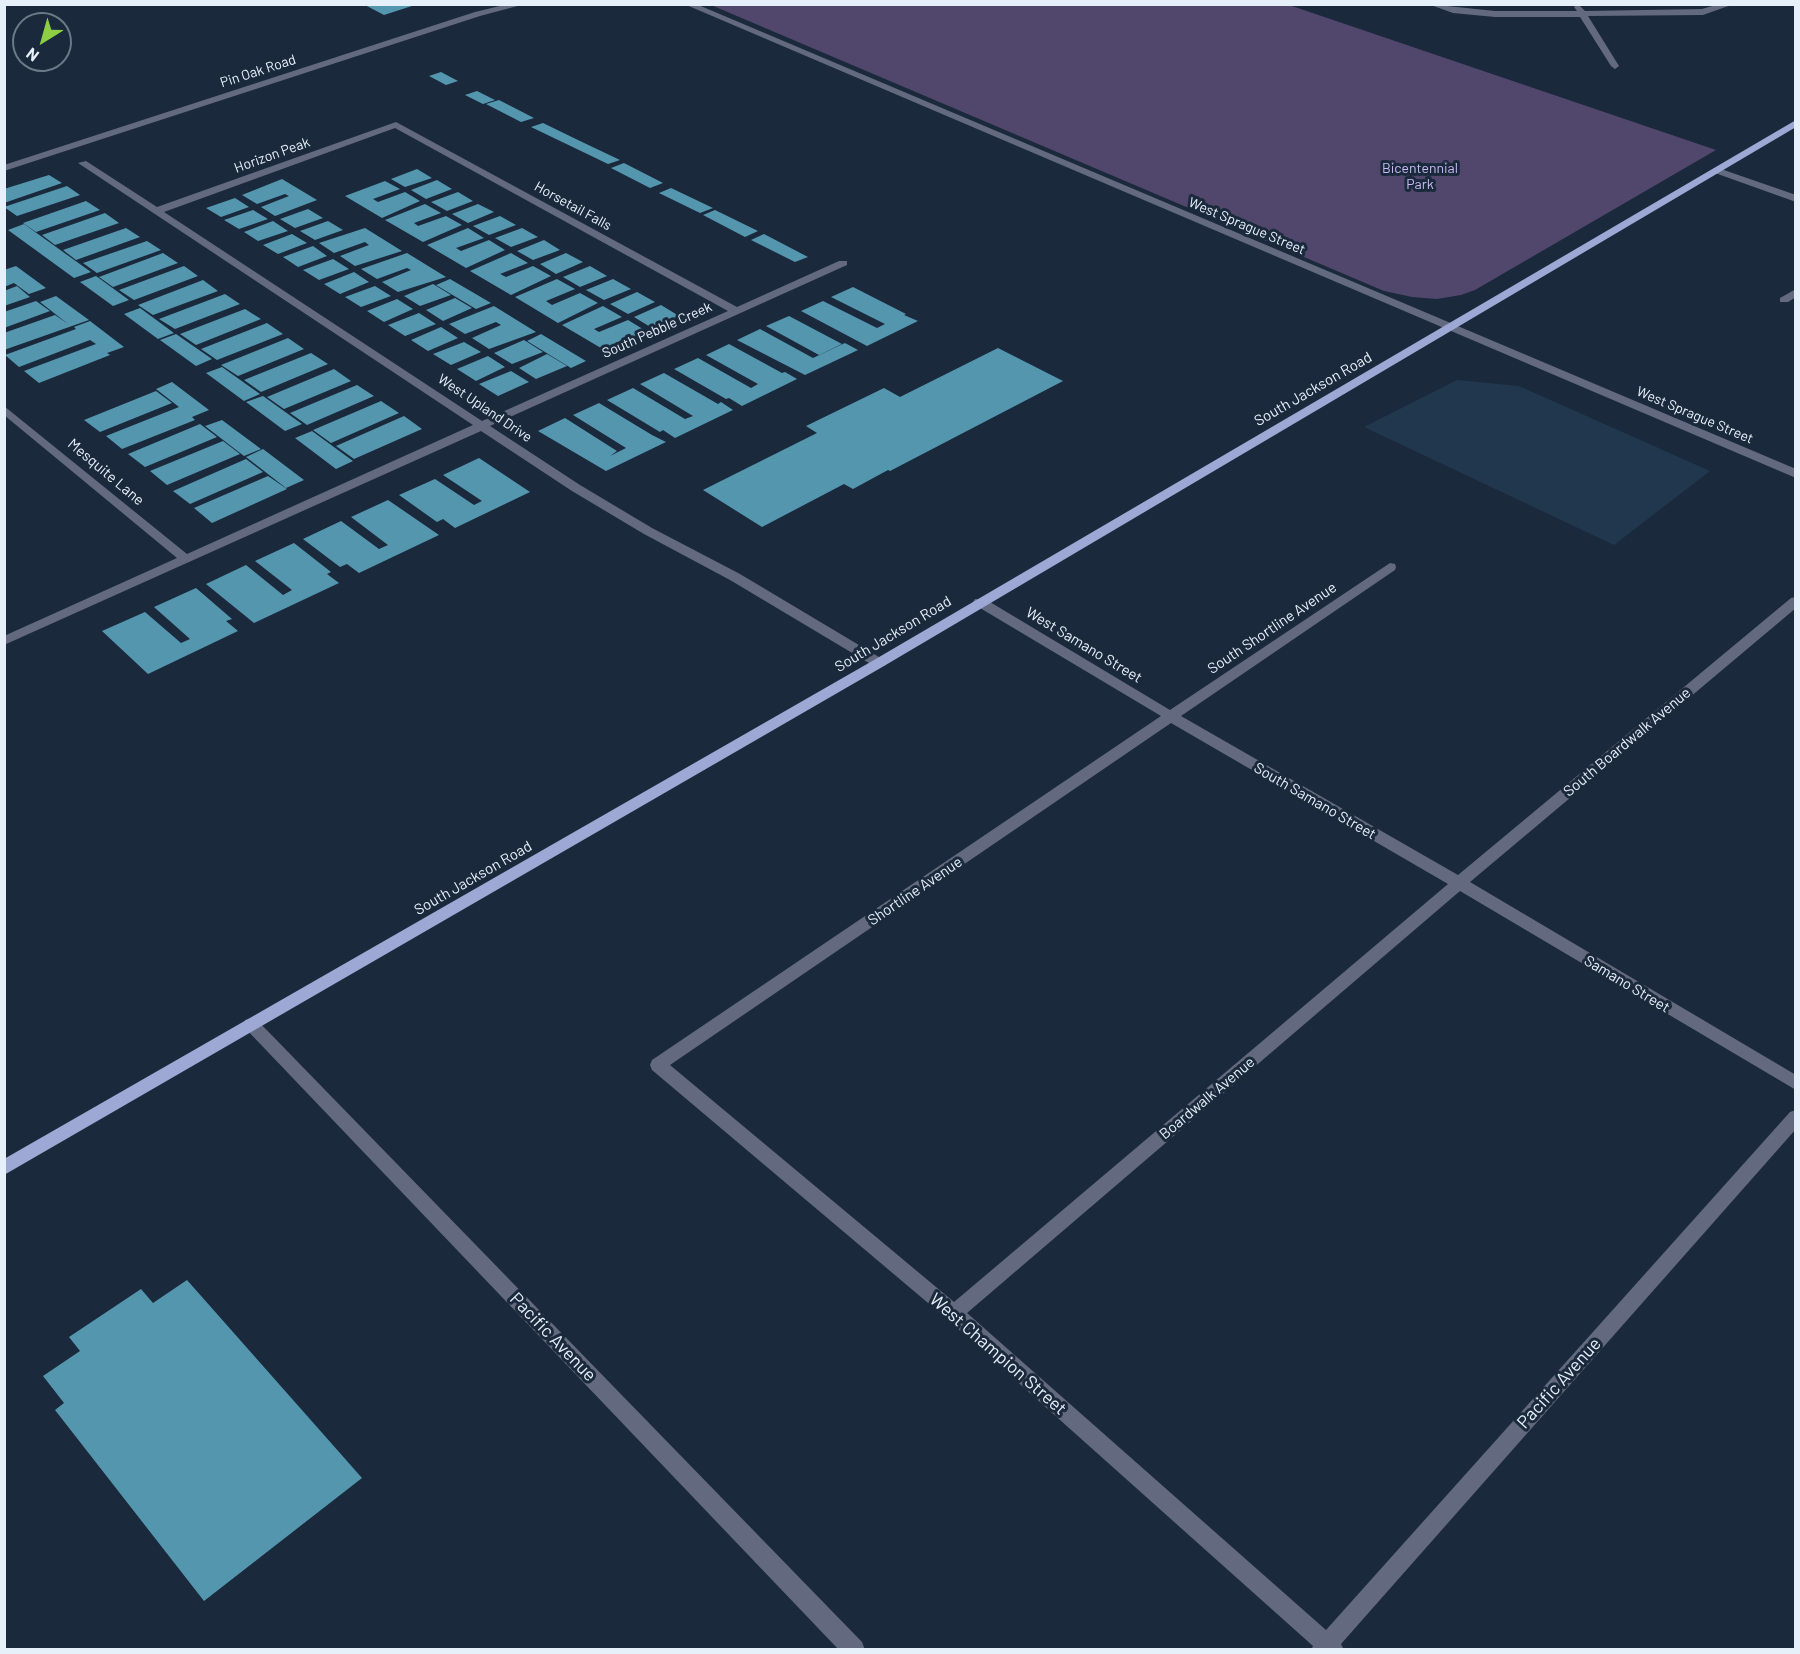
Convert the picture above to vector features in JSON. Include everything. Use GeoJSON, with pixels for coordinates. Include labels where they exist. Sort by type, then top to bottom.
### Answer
{"type":"FeatureCollection","features":[{"type":"Feature","properties":{"kind":"main road","name":"South Jackson Road"},"geometry":{"type":"LineString","coordinates":[[4,1168],[879,663],[1796,123]]}},
{"type":"Feature","properties":{"kind":"street","name":"Pin Oak Road"},"geometry":{"type":"LineString","coordinates":[[4,168],[496,7],[521,4]]}},
{"type":"Feature","properties":{"kind":"street","name":"West Sprague Street"},"geometry":{"type":"LineString","coordinates":[[688,4],[1796,474]]}},
{"type":"Feature","properties":{"kind":"street"},"geometry":{"type":"LineString","coordinates":[[1432,4],[1453,10],[1495,14],[1703,12],[1730,4]]}},
{"type":"Feature","properties":{"kind":"street"},"geometry":{"type":"LineString","coordinates":[[1576,4],[1615,66]]}},
{"type":"Feature","properties":{"kind":"street","name":"Horizon Peak"},"geometry":{"type":"LineString","coordinates":[[156,211],[396,125]]}},
{"type":"Feature","properties":{"kind":"street","name":"Horsetail Falls"},"geometry":{"type":"LineString","coordinates":[[396,125],[737,311]]}},
{"type":"Feature","properties":{"kind":"street","name":"West Upland Drive"},"geometry":{"type":"LineString","coordinates":[[83,163],[618,513],[735,577],[879,663]]}},
{"type":"Feature","properties":{"kind":"street"},"geometry":{"type":"LineString","coordinates":[[1718,171],[1796,199]]}},
{"type":"Feature","properties":{"kind":"street","name":"South Pebble Creek"},"geometry":{"type":"LineString","coordinates":[[4,641],[843,263]]}},
{"type":"Feature","properties":{"kind":"street"},"geometry":{"type":"LineString","coordinates":[[1784,300],[1796,292]]}},
{"type":"Feature","properties":{"kind":"street","name":"Mesquite Lane"},"geometry":{"type":"LineString","coordinates":[[4,409],[186,559]]}},
{"type":"Feature","properties":{"kind":"street","name":"South Shortline Avenue"},"geometry":{"type":"LineString","coordinates":[[1172,717],[1390,567]]}},
{"type":"Feature","properties":{"kind":"street","name":"South Boardwalk Avenue"},"geometry":{"type":"LineString","coordinates":[[1460,883],[1796,601]]}},
{"type":"Feature","properties":{"kind":"street","name":"West Samano Street"},"geometry":{"type":"LineString","coordinates":[[980,602],[1172,717]]}},
{"type":"Feature","properties":{"kind":"street","name":"South Samano Street"},"geometry":{"type":"LineString","coordinates":[[1172,717],[1460,883]]}},
{"type":"Feature","properties":{"kind":"street","name":"Shortline Avenue"},"geometry":{"type":"LineString","coordinates":[[658,1065],[1172,717]]}},
{"type":"Feature","properties":{"kind":"street","name":"Samano Street"},"geometry":{"type":"LineString","coordinates":[[1460,883],[1796,1084]]}},
{"type":"Feature","properties":{"kind":"street","name":"Boardwalk Avenue"},"geometry":{"type":"LineString","coordinates":[[954,1314],[1460,883]]}},
{"type":"Feature","properties":{"kind":"street","name":"Pacific Avenue"},"geometry":{"type":"LineString","coordinates":[[251,1024],[854,1650]]}},
{"type":"Feature","properties":{"kind":"street","name":"West Champion Street"},"geometry":{"type":"LineString","coordinates":[[658,1065],[954,1314],[1327,1648]]}},
{"type":"Feature","properties":{"kind":"street","name":"Pacific Avenue"},"geometry":{"type":"LineString","coordinates":[[1327,1648],[1796,1117]]}},
{"type":"Feature","properties":{"kind":"shaded area"},"geometry":{"type":"Polygon","coordinates":[[[1457,380],[1519,386],[1710,471],[1614,545],[1364,427],[1457,380]]]}},
{"type":"Feature","properties":{"kind":"green space","name":"Bicentennial Park"},"geometry":{"type":"Polygon","coordinates":[[[711,5],[1289,5],[1716,150],[1475,290],[1437,299],[1412,297],[1384,291],[711,5]]]}},
{"type":"Feature","properties":{"kind":"building"},"geometry":{"type":"Polygon","coordinates":[[[363,4],[415,4],[415,5],[384,15],[363,4]]]}},
{"type":"Feature","properties":{"kind":"building"},"geometry":{"type":"Polygon","coordinates":[[[441,72],[458,81],[446,85],[429,76],[441,72]]]}},
{"type":"Feature","properties":{"kind":"building"},"geometry":{"type":"Polygon","coordinates":[[[477,91],[495,100],[483,104],[465,95],[477,91]]]}},
{"type":"Feature","properties":{"kind":"building"},"geometry":{"type":"Polygon","coordinates":[[[499,100],[534,118],[521,122],[486,104],[499,100]]]}},
{"type":"Feature","properties":{"kind":"building"},"geometry":{"type":"Polygon","coordinates":[[[543,123],[620,160],[608,164],[531,127],[543,123]]]}},
{"type":"Feature","properties":{"kind":"building"},"geometry":{"type":"Polygon","coordinates":[[[624,163],[663,183],[650,188],[611,168],[624,163]]]}},
{"type":"Feature","properties":{"kind":"building"},"geometry":{"type":"Polygon","coordinates":[[[417,169],[432,178],[405,187],[391,179],[417,169]]]}},
{"type":"Feature","properties":{"kind":"building"},"geometry":{"type":"Polygon","coordinates":[[[49,175],[62,183],[4,203],[4,189],[49,175]]]}},
{"type":"Feature","properties":{"kind":"building"},"geometry":{"type":"Polygon","coordinates":[[[282,179],[317,200],[275,216],[261,207],[289,196],[285,194],[257,204],[242,195],[282,179]]]}},
{"type":"Feature","properties":{"kind":"building"},"geometry":{"type":"Polygon","coordinates":[[[437,180],[452,189],[426,199],[411,190],[437,180]]]}},
{"type":"Feature","properties":{"kind":"building"},"geometry":{"type":"Polygon","coordinates":[[[385,181],[400,189],[373,199],[378,202],[405,192],[420,201],[382,218],[345,196],[385,181]]]}},
{"type":"Feature","properties":{"kind":"building"},"geometry":{"type":"Polygon","coordinates":[[[67,186],[80,195],[17,216],[4,207],[67,186]]]}},
{"type":"Feature","properties":{"kind":"building"},"geometry":{"type":"Polygon","coordinates":[[[671,188],[713,208],[700,213],[659,193],[671,188]]]}},
{"type":"Feature","properties":{"kind":"building"},"geometry":{"type":"Polygon","coordinates":[[[458,192],[473,201],[447,211],[431,202],[458,192]]]}},
{"type":"Feature","properties":{"kind":"building"},"geometry":{"type":"Polygon","coordinates":[[[235,198],[249,207],[221,217],[206,208],[235,198]]]}},
{"type":"Feature","properties":{"kind":"building"},"geometry":{"type":"Polygon","coordinates":[[[86,201],[100,210],[36,232],[23,223],[86,201]]]}},
{"type":"Feature","properties":{"kind":"building"},"geometry":{"type":"Polygon","coordinates":[[[425,204],[441,213],[414,223],[418,226],[446,216],[462,225],[423,242],[385,220],[425,204]]]}},
{"type":"Feature","properties":{"kind":"building"},"geometry":{"type":"Polygon","coordinates":[[[478,204],[494,212],[468,223],[452,214],[478,204]]]}},
{"type":"Feature","properties":{"kind":"building"},"geometry":{"type":"Polygon","coordinates":[[[308,209],[323,218],[295,228],[280,219],[308,209]]]}},
{"type":"Feature","properties":{"kind":"building"},"geometry":{"type":"Polygon","coordinates":[[[253,210],[268,219],[239,229],[224,220],[253,210]]]}},
{"type":"Feature","properties":{"kind":"building"},"geometry":{"type":"Polygon","coordinates":[[[715,210],[758,231],[745,237],[703,215],[715,210]]]}},
{"type":"Feature","properties":{"kind":"building"},"geometry":{"type":"Polygon","coordinates":[[[105,213],[119,223],[55,245],[42,235],[105,213]]]}},
{"type":"Feature","properties":{"kind":"building"},"geometry":{"type":"Polygon","coordinates":[[[500,216],[516,225],[489,235],[473,226],[500,216]]]}},
{"type":"Feature","properties":{"kind":"building"},"geometry":{"type":"Polygon","coordinates":[[[273,221],[288,231],[258,241],[244,232],[273,221]]]}},
{"type":"Feature","properties":{"kind":"building"},"geometry":{"type":"Polygon","coordinates":[[[328,221],[343,230],[315,240],[300,231],[328,221]]]}},
{"type":"Feature","properties":{"kind":"building"},"geometry":{"type":"Polygon","coordinates":[[[24,224],[91,272],[74,278],[8,230],[24,224]]]}},
{"type":"Feature","properties":{"kind":"building"},"geometry":{"type":"Polygon","coordinates":[[[126,228],[140,237],[76,260],[63,250],[126,228]]]}},
{"type":"Feature","properties":{"kind":"building"},"geometry":{"type":"Polygon","coordinates":[[[365,228],[402,251],[355,266],[340,256],[369,245],[365,242],[334,253],[319,243],[365,228]]]}},
{"type":"Feature","properties":{"kind":"building"},"geometry":{"type":"Polygon","coordinates":[[[468,228],[484,238],[456,248],[461,251],[489,240],[505,250],[466,268],[427,245],[468,228]]]}},
{"type":"Feature","properties":{"kind":"building"},"geometry":{"type":"Polygon","coordinates":[[[522,228],[538,237],[511,247],[495,238],[522,228]]]}},
{"type":"Feature","properties":{"kind":"building"},"geometry":{"type":"Polygon","coordinates":[[[292,234],[307,243],[278,254],[263,245],[292,234]]]}},
{"type":"Feature","properties":{"kind":"building"},"geometry":{"type":"Polygon","coordinates":[[[764,234],[808,257],[795,262],[751,240],[764,234]]]}},
{"type":"Feature","properties":{"kind":"building"},"geometry":{"type":"Polygon","coordinates":[[[544,240],[560,250],[533,260],[517,251],[544,240]]]}},
{"type":"Feature","properties":{"kind":"building"},"geometry":{"type":"Polygon","coordinates":[[[147,241],[161,250],[97,273],[83,263],[147,241]]]}},
{"type":"Feature","properties":{"kind":"building"},"geometry":{"type":"Polygon","coordinates":[[[313,246],[327,256],[298,267],[283,257],[313,246]]]}},
{"type":"Feature","properties":{"kind":"building"},"geometry":{"type":"Polygon","coordinates":[[[163,253],[178,263],[113,287],[99,277],[163,253]]]}},
{"type":"Feature","properties":{"kind":"building"},"geometry":{"type":"Polygon","coordinates":[[[407,253],[446,277],[398,292],[382,282],[411,270],[407,268],[377,279],[361,269],[407,253]]]}},
{"type":"Feature","properties":{"kind":"building"},"geometry":{"type":"Polygon","coordinates":[[[511,253],[528,263],[500,274],[506,277],[533,266],[551,276],[511,295],[470,271],[511,253]]]}},
{"type":"Feature","properties":{"kind":"building"},"geometry":{"type":"Polygon","coordinates":[[[566,253],[583,262],[556,274],[540,264],[566,253]]]}},
{"type":"Feature","properties":{"kind":"building"},"geometry":{"type":"Polygon","coordinates":[[[333,259],[349,269],[319,280],[303,270],[333,259]]]}},
{"type":"Feature","properties":{"kind":"building"},"geometry":{"type":"Polygon","coordinates":[[[16,266],[46,288],[29,294],[14,283],[4,287],[4,270],[16,266]]]}},
{"type":"Feature","properties":{"kind":"building"},"geometry":{"type":"Polygon","coordinates":[[[184,266],[198,276],[134,300],[119,290],[184,266]]]}},
{"type":"Feature","properties":{"kind":"building"},"geometry":{"type":"Polygon","coordinates":[[[590,266],[607,276],[580,287],[563,277],[590,266]]]}},
{"type":"Feature","properties":{"kind":"building"},"geometry":{"type":"Polygon","coordinates":[[[354,272],[369,282],[340,294],[324,284],[354,272]]]}},
{"type":"Feature","properties":{"kind":"building"},"geometry":{"type":"Polygon","coordinates":[[[96,276],[129,300],[113,306],[80,282],[96,276]]]}},
{"type":"Feature","properties":{"kind":"building"},"geometry":{"type":"Polygon","coordinates":[[[450,279],[491,303],[476,309],[436,285],[450,279]]]}},
{"type":"Feature","properties":{"kind":"building"},"geometry":{"type":"Polygon","coordinates":[[[557,279],[575,289],[546,301],[552,305],[580,293],[598,303],[558,323],[515,297],[557,279]]]}},
{"type":"Feature","properties":{"kind":"building"},"geometry":{"type":"Polygon","coordinates":[[[613,279],[631,289],[604,300],[586,290],[613,279]]]}},
{"type":"Feature","properties":{"kind":"building"},"geometry":{"type":"Polygon","coordinates":[[[203,280],[218,291],[153,315],[138,305],[203,280]]]}},
{"type":"Feature","properties":{"kind":"building"},"geometry":{"type":"Polygon","coordinates":[[[433,284],[451,295],[420,306],[404,296],[433,284]]]}},
{"type":"Feature","properties":{"kind":"building"},"geometry":{"type":"Polygon","coordinates":[[[17,286],[30,297],[4,306],[4,291],[17,286]]]}},
{"type":"Feature","properties":{"kind":"building"},"geometry":{"type":"Polygon","coordinates":[[[375,286],[391,296],[361,307],[345,297],[375,286]]]}},
{"type":"Feature","properties":{"kind":"building"},"geometry":{"type":"Polygon","coordinates":[[[853,287],[918,321],[867,346],[801,311],[823,301],[877,328],[885,324],[831,297],[853,287]]]}},
{"type":"Feature","properties":{"kind":"building"},"geometry":{"type":"Polygon","coordinates":[[[637,292],[655,302],[628,314],[610,304],[637,292]]]}},
{"type":"Feature","properties":{"kind":"building"},"geometry":{"type":"Polygon","coordinates":[[[225,294],[240,304],[175,329],[159,319],[225,294]]]}},
{"type":"Feature","properties":{"kind":"building"},"geometry":{"type":"Polygon","coordinates":[[[56,296],[89,320],[4,350],[4,333],[55,315],[68,324],[40,302],[56,296]]]}},
{"type":"Feature","properties":{"kind":"building"},"geometry":{"type":"Polygon","coordinates":[[[455,298],[472,308],[443,321],[426,310],[455,298]]]}},
{"type":"Feature","properties":{"kind":"building"},"geometry":{"type":"Polygon","coordinates":[[[397,299],[413,309],[384,322],[367,311],[397,299]]]}},
{"type":"Feature","properties":{"kind":"building"},"geometry":{"type":"Polygon","coordinates":[[[36,301],[50,311],[4,328],[4,312],[36,301]]]}},
{"type":"Feature","properties":{"kind":"building"},"geometry":{"type":"Polygon","coordinates":[[[661,305],[679,316],[652,328],[634,317],[661,305]]]}},
{"type":"Feature","properties":{"kind":"building"},"geometry":{"type":"Polygon","coordinates":[[[494,306],[536,332],[489,349],[472,338],[501,325],[496,322],[465,334],[449,324],[494,306]]]}},
{"type":"Feature","properties":{"kind":"building"},"geometry":{"type":"Polygon","coordinates":[[[603,306],[622,317],[594,329],[599,332],[628,320],[646,331],[606,351],[562,325],[603,306]]]}},
{"type":"Feature","properties":{"kind":"building"},"geometry":{"type":"Polygon","coordinates":[[[140,308],[174,333],[158,339],[124,314],[140,308]]]}},
{"type":"Feature","properties":{"kind":"building"},"geometry":{"type":"Polygon","coordinates":[[[245,309],[261,319],[196,345],[180,334],[245,309]]]}},
{"type":"Feature","properties":{"kind":"building"},"geometry":{"type":"Polygon","coordinates":[[[419,313],[436,324],[405,336],[388,325],[419,313]]]}},
{"type":"Feature","properties":{"kind":"building"},"geometry":{"type":"Polygon","coordinates":[[[789,316],[842,344],[819,355],[766,326],[789,316]]]}},
{"type":"Feature","properties":{"kind":"building"},"geometry":{"type":"Polygon","coordinates":[[[90,321],[124,347],[107,353],[110,355],[39,383],[24,371],[96,344],[90,340],[19,367],[5,355],[76,329],[74,327],[90,321]]]}},
{"type":"Feature","properties":{"kind":"building"},"geometry":{"type":"Polygon","coordinates":[[[267,323],[283,334],[217,360],[201,349],[267,323]]]}},
{"type":"Feature","properties":{"kind":"building"},"geometry":{"type":"Polygon","coordinates":[[[441,327],[458,338],[428,351],[411,340],[441,327]]]}},
{"type":"Feature","properties":{"kind":"building"},"geometry":{"type":"Polygon","coordinates":[[[760,329],[813,358],[845,343],[858,350],[805,375],[737,340],[760,329]]]}},
{"type":"Feature","properties":{"kind":"building"},"geometry":{"type":"Polygon","coordinates":[[[176,334],[212,359],[196,366],[160,340],[176,334]]]}},
{"type":"Feature","properties":{"kind":"building"},"geometry":{"type":"Polygon","coordinates":[[[541,334],[586,361],[571,368],[527,341],[541,334]]]}},
{"type":"Feature","properties":{"kind":"building"},"geometry":{"type":"Polygon","coordinates":[[[288,338],[304,349],[238,376],[221,365],[288,338]]]}},
{"type":"Feature","properties":{"kind":"building"},"geometry":{"type":"Polygon","coordinates":[[[524,340],[543,352],[512,364],[494,353],[524,340]]]}},
{"type":"Feature","properties":{"kind":"building"},"geometry":{"type":"Polygon","coordinates":[[[464,342],[481,352],[451,365],[433,354],[464,342]]]}},
{"type":"Feature","properties":{"kind":"building"},"geometry":{"type":"Polygon","coordinates":[[[729,344],[797,379],[742,406],[674,369],[698,358],[751,388],[758,384],[706,355],[729,344]]]}},
{"type":"Feature","properties":{"kind":"building"},"geometry":{"type":"Polygon","coordinates":[[[998,348],[1063,381],[853,489],[844,484],[762,527],[703,490],[817,433],[806,426],[884,388],[900,397],[998,348]]]}},
{"type":"Feature","properties":{"kind":"building"},"geometry":{"type":"Polygon","coordinates":[[[311,353],[328,364],[261,392],[244,380],[311,353]]]}},
{"type":"Feature","properties":{"kind":"building"},"geometry":{"type":"Polygon","coordinates":[[[547,354],[567,366],[536,379],[519,368],[547,354]]]}},
{"type":"Feature","properties":{"kind":"building"},"geometry":{"type":"Polygon","coordinates":[[[488,356],[505,367],[476,381],[457,369],[488,356]]]}},
{"type":"Feature","properties":{"kind":"building"},"geometry":{"type":"Polygon","coordinates":[[[222,367],[260,394],[244,401],[206,373],[222,367]]]}},
{"type":"Feature","properties":{"kind":"building"},"geometry":{"type":"Polygon","coordinates":[[[334,369],[351,381],[284,409],[267,397],[334,369]]]}},
{"type":"Feature","properties":{"kind":"building"},"geometry":{"type":"Polygon","coordinates":[[[511,371],[529,382],[498,396],[479,384],[511,371]]]}},
{"type":"Feature","properties":{"kind":"building"},"geometry":{"type":"Polygon","coordinates":[[[664,373],[718,404],[721,402],[733,410],[675,438],[663,430],[660,432],[607,400],[633,388],[685,419],[693,416],[640,384],[664,373]]]}},
{"type":"Feature","properties":{"kind":"building"},"geometry":{"type":"Polygon","coordinates":[[[172,382],[209,410],[192,417],[195,420],[122,449],[106,436],[179,407],[156,389],[172,382]]]}},
{"type":"Feature","properties":{"kind":"building"},"geometry":{"type":"Polygon","coordinates":[[[357,385],[374,396],[307,425],[290,413],[357,385]]]}},
{"type":"Feature","properties":{"kind":"building"},"geometry":{"type":"Polygon","coordinates":[[[156,391],[172,403],[100,432],[84,420],[156,391]]]}},
{"type":"Feature","properties":{"kind":"building"},"geometry":{"type":"Polygon","coordinates":[[[263,396],[302,424],[285,431],[246,402],[263,396]]]}},
{"type":"Feature","properties":{"kind":"building"},"geometry":{"type":"Polygon","coordinates":[[[381,401],[399,413],[331,443],[313,430],[381,401]]]}},
{"type":"Feature","properties":{"kind":"building"},"geometry":{"type":"Polygon","coordinates":[[[599,403],[666,442],[606,471],[538,431],[565,418],[617,451],[610,456],[626,448],[573,415],[599,403]]]}},
{"type":"Feature","properties":{"kind":"building"},"geometry":{"type":"Polygon","coordinates":[[[404,416],[422,429],[354,459],[336,446],[404,416]]]}},
{"type":"Feature","properties":{"kind":"building"},"geometry":{"type":"Polygon","coordinates":[[[222,420],[261,449],[244,456],[205,426],[222,420]]]}},
{"type":"Feature","properties":{"kind":"building"},"geometry":{"type":"Polygon","coordinates":[[[200,424],[217,437],[145,467],[128,454],[200,424]]]}},
{"type":"Feature","properties":{"kind":"building"},"geometry":{"type":"Polygon","coordinates":[[[312,431],[353,461],[336,469],[295,438],[312,431]]]}},
{"type":"Feature","properties":{"kind":"building"},"geometry":{"type":"Polygon","coordinates":[[[223,441],[240,454],[167,485],[150,471],[223,441]]]}},
{"type":"Feature","properties":{"kind":"building"},"geometry":{"type":"Polygon","coordinates":[[[263,449],[304,480],[286,488],[246,457],[263,449]]]}},
{"type":"Feature","properties":{"kind":"building"},"geometry":{"type":"Polygon","coordinates":[[[479,458],[530,492],[455,528],[443,519],[437,522],[399,495],[435,479],[474,505],[482,501],[443,475],[479,458]]]}},
{"type":"Feature","properties":{"kind":"building"},"geometry":{"type":"Polygon","coordinates":[[[246,459],[263,472],[190,504],[173,491],[246,459]]]}},
{"type":"Feature","properties":{"kind":"building"},"geometry":{"type":"Polygon","coordinates":[[[268,476],[287,489],[212,523],[194,508],[268,476]]]}},
{"type":"Feature","properties":{"kind":"building"},"geometry":{"type":"Polygon","coordinates":[[[388,500],[439,535],[359,573],[347,564],[340,567],[303,539],[341,521],[379,549],[388,545],[351,517],[388,500]]]}},
{"type":"Feature","properties":{"kind":"building"},"geometry":{"type":"Polygon","coordinates":[[[294,543],[331,572],[327,574],[339,583],[254,623],[206,584],[246,565],[283,595],[292,590],[255,561],[294,543]]]}},
{"type":"Feature","properties":{"kind":"building"},"geometry":{"type":"Polygon","coordinates":[[[196,588],[232,619],[226,621],[238,631],[148,674],[102,631],[145,612],[181,643],[190,639],[154,607],[196,588]]]}},
{"type":"Feature","properties":{"kind":"building"},"geometry":{"type":"Polygon","coordinates":[[[187,1280],[362,1478],[204,1601],[55,1410],[64,1403],[43,1376],[80,1351],[69,1337],[141,1289],[153,1303],[187,1280]]]}}]}
